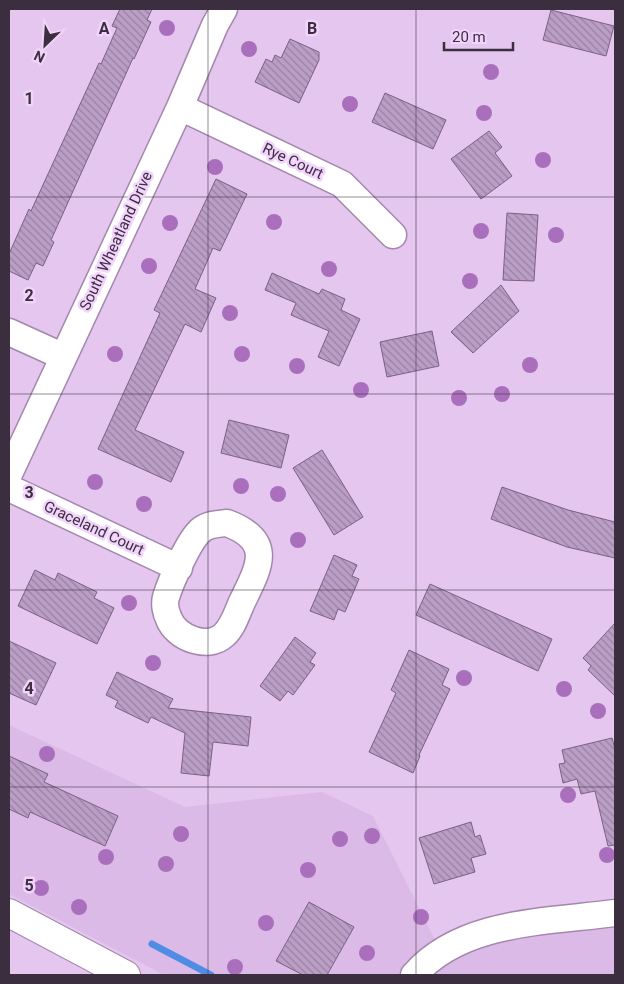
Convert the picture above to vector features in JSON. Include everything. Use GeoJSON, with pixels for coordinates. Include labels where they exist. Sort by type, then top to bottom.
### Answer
{"type":"FeatureCollection","features":[{"type":"Feature","properties":{"kind":"street","name":"South Wheatland Drive"},"geometry":{"type":"LineString","coordinates":[[9,474],[62,356],[180,107],[214,26],[224,9]]}},
{"type":"Feature","properties":{"kind":"street","name":"Rye Court"},"geometry":{"type":"LineString","coordinates":[[180,107],[342,184],[393,235]]}},
{"type":"Feature","properties":{"kind":"street"},"geometry":{"type":"LineString","coordinates":[[9,332],[62,356]]}},
{"type":"Feature","properties":{"kind":"street","name":"Graceland Court"},"geometry":{"type":"LineString","coordinates":[[9,488],[179,568]]}},
{"type":"Feature","properties":{"kind":"street"},"geometry":{"type":"LineString","coordinates":[[9,913],[126,975]]}},
{"type":"Feature","properties":{"kind":"street"},"geometry":{"type":"LineString","coordinates":[[414,975],[441,952],[477,934],[497,929],[615,913]]}},
{"type":"Feature","properties":{"kind":"shaded area"},"geometry":{"type":"Polygon","coordinates":[[[9,725],[185,807],[322,792],[373,816],[441,952],[615,913],[615,975],[164,975],[9,894],[9,725]]]}},
{"type":"Feature","properties":{"kind":"building"},"geometry":{"type":"Polygon","coordinates":[[[120,9],[152,9],[147,20],[151,22],[51,240],[54,242],[43,266],[36,263],[28,280],[9,271],[9,254],[29,209],[31,211],[99,63],[101,64],[117,28],[112,26],[120,9]]]}},
{"type":"Feature","properties":{"kind":"building"},"geometry":{"type":"Polygon","coordinates":[[[551,10],[614,26],[606,56],[543,40],[551,10]]]}},
{"type":"Feature","properties":{"kind":"building"},"geometry":{"type":"Polygon","coordinates":[[[290,39],[319,52],[319,60],[299,103],[255,82],[266,59],[272,62],[275,55],[281,58],[290,39]]]}},
{"type":"Feature","properties":{"kind":"building"},"geometry":{"type":"Polygon","coordinates":[[[385,93],[446,120],[433,149],[372,122],[385,93]]]}},
{"type":"Feature","properties":{"kind":"building"},"geometry":{"type":"Polygon","coordinates":[[[489,131],[502,147],[495,153],[512,176],[481,199],[451,159],[489,131]]]}},
{"type":"Feature","properties":{"kind":"building"},"geometry":{"type":"Polygon","coordinates":[[[216,179],[247,194],[220,251],[213,248],[195,289],[216,298],[201,332],[185,324],[135,430],[184,452],[171,482],[98,449],[160,313],[154,310],[216,179]]]}},
{"type":"Feature","properties":{"kind":"building"},"geometry":{"type":"Polygon","coordinates":[[[507,213],[538,215],[534,281],[503,280],[507,213]]]}},
{"type":"Feature","properties":{"kind":"building"},"geometry":{"type":"Polygon","coordinates":[[[272,273],[319,294],[322,289],[345,299],[341,310],[360,319],[339,366],[318,357],[329,331],[291,315],[296,303],[265,290],[272,273]]]}},
{"type":"Feature","properties":{"kind":"building"},"geometry":{"type":"Polygon","coordinates":[[[501,285],[519,311],[473,353],[451,332],[501,285]]]}},
{"type":"Feature","properties":{"kind":"building"},"geometry":{"type":"Polygon","coordinates":[[[432,331],[439,366],[387,377],[380,342],[432,331]]]}},
{"type":"Feature","properties":{"kind":"building"},"geometry":{"type":"Polygon","coordinates":[[[229,420],[289,435],[281,468],[221,453],[229,420]]]}},
{"type":"Feature","properties":{"kind":"building"},"geometry":{"type":"Polygon","coordinates":[[[322,450],[363,517],[334,535],[293,468],[322,450]]]}},
{"type":"Feature","properties":{"kind":"building"},"geometry":{"type":"Polygon","coordinates":[[[502,487],[568,510],[615,522],[615,558],[567,547],[491,519],[502,487]]]}},
{"type":"Feature","properties":{"kind":"building"},"geometry":{"type":"Polygon","coordinates":[[[334,555],[357,565],[352,576],[359,579],[345,612],[338,609],[334,620],[310,611],[334,555]]]}},
{"type":"Feature","properties":{"kind":"building"},"geometry":{"type":"Polygon","coordinates":[[[35,570],[55,580],[58,573],[97,592],[94,598],[114,608],[97,644],[18,606],[35,570]]]}},
{"type":"Feature","properties":{"kind":"building"},"geometry":{"type":"Polygon","coordinates":[[[430,584],[552,639],[538,671],[416,615],[430,584]]]}},
{"type":"Feature","properties":{"kind":"building"},"geometry":{"type":"Polygon","coordinates":[[[615,623],[615,696],[588,670],[591,666],[583,658],[615,623]]]}},
{"type":"Feature","properties":{"kind":"building"},"geometry":{"type":"Polygon","coordinates":[[[295,637],[316,653],[310,662],[315,665],[293,695],[288,691],[280,701],[260,686],[295,637]]]}},
{"type":"Feature","properties":{"kind":"building"},"geometry":{"type":"Polygon","coordinates":[[[9,641],[56,663],[36,705],[9,693],[9,641]]]}},
{"type":"Feature","properties":{"kind":"building"},"geometry":{"type":"Polygon","coordinates":[[[409,650],[449,669],[442,685],[450,689],[419,755],[413,773],[369,752],[396,693],[391,690],[409,650]]]}},
{"type":"Feature","properties":{"kind":"building"},"geometry":{"type":"Polygon","coordinates":[[[117,672],[173,699],[168,708],[251,717],[248,746],[213,742],[209,776],[181,773],[185,733],[151,717],[148,723],[115,707],[118,701],[106,695],[117,672]]]}},
{"type":"Feature","properties":{"kind":"building"},"geometry":{"type":"Polygon","coordinates":[[[612,738],[615,749],[615,845],[608,846],[595,791],[581,794],[577,779],[563,783],[559,764],[565,763],[562,750],[612,738]]]}},
{"type":"Feature","properties":{"kind":"building"},"geometry":{"type":"Polygon","coordinates":[[[9,756],[48,774],[44,782],[118,816],[105,846],[30,812],[28,818],[9,809],[9,756]]]}},
{"type":"Feature","properties":{"kind":"building"},"geometry":{"type":"Polygon","coordinates":[[[471,822],[475,837],[480,835],[486,854],[471,858],[475,872],[434,884],[419,838],[471,822]]]}},
{"type":"Feature","properties":{"kind":"building"},"geometry":{"type":"Polygon","coordinates":[[[309,902],[354,927],[327,975],[303,975],[276,961],[309,902]]]}},
{"type":"Feature","properties":{"kind":"waterway"},"geometry":{"type":"LineString","coordinates":[[152,944],[211,975]]}}]}
